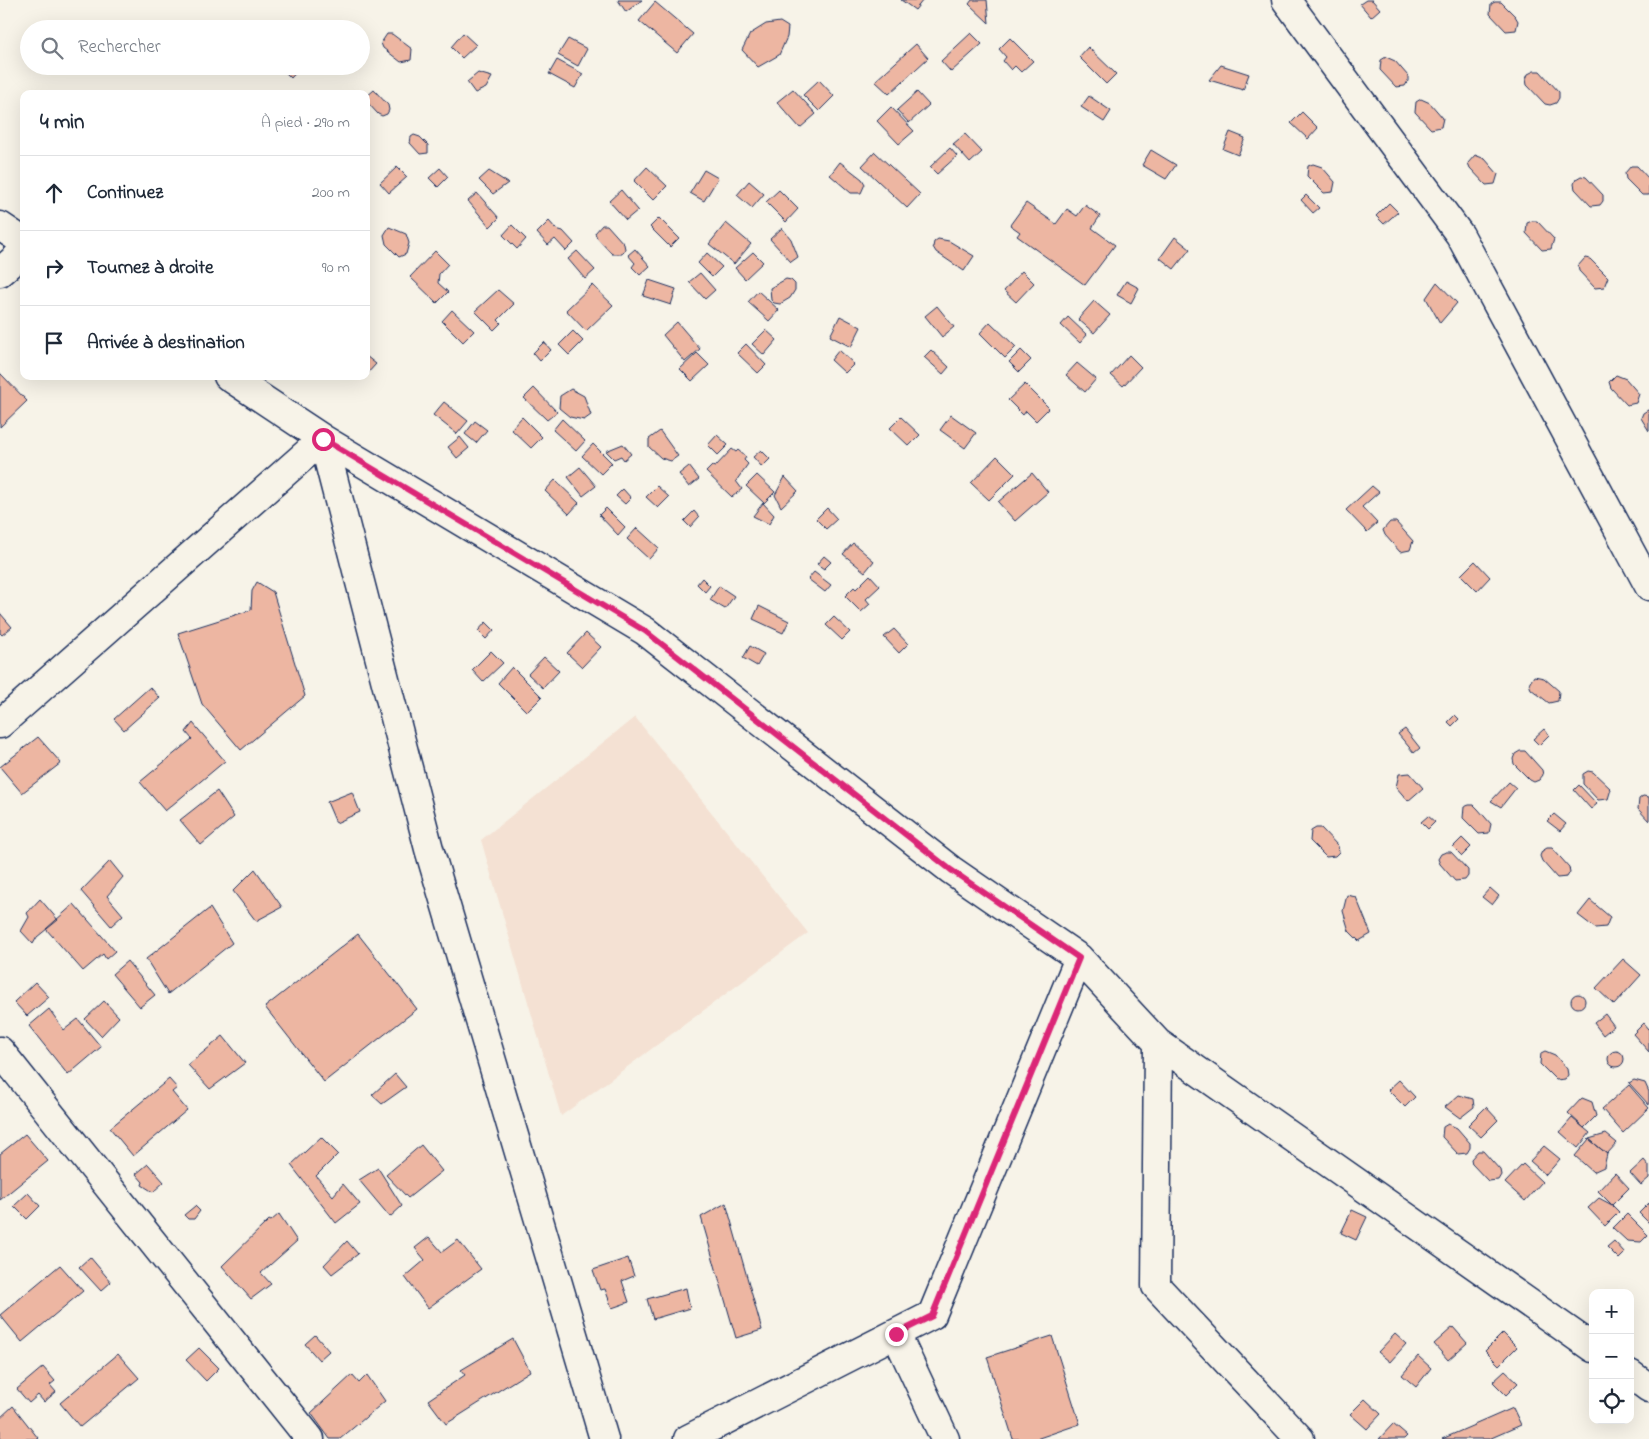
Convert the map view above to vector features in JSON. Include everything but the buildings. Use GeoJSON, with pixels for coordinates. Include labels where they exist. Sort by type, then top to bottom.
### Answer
{"type":"FeatureCollection","features":[{"type":"Feature","properties":{"kind":"street"},"geometry":{"type":"LineString","coordinates":[[1286,0],[1460,235],[1649,586]]}},
{"type":"Feature","properties":{"kind":"street"},"geometry":{"type":"LineString","coordinates":[[0,226],[20,239]]}},
{"type":"Feature","properties":{"kind":"street"},"geometry":{"type":"LineString","coordinates":[[0,272],[20,254]]}},
{"type":"Feature","properties":{"kind":"street"},"geometry":{"type":"LineString","coordinates":[[234,380],[323,439],[645,631],[951,870],[1079,958],[1158,1043],[1589,1345]]}},
{"type":"Feature","properties":{"kind":"street"},"geometry":{"type":"LineString","coordinates":[[0,724],[323,439]]}},
{"type":"Feature","properties":{"kind":"street"},"geometry":{"type":"LineString","coordinates":[[323,439],[429,849],[604,1439]]}},
{"type":"Feature","properties":{"kind":"street"},"geometry":{"type":"LineString","coordinates":[[688,1439],[932,1316],[1079,958]]}},
{"type":"Feature","properties":{"kind":"street"},"geometry":{"type":"LineString","coordinates":[[1158,1043],[1156,1286],[1300,1439]]}},
{"type":"Feature","properties":{"kind":"street"},"geometry":{"type":"LineString","coordinates":[[0,1051],[310,1439]]}},
{"type":"Feature","properties":{"kind":"street"},"geometry":{"type":"LineString","coordinates":[[896,1334],[946,1439]]}},
{"type":"Feature","properties":{"kind":"street"},"geometry":{"type":"LineString","coordinates":[[1634,1377],[1649,1388]]}},
{"type":"Feature","properties":{"kind":"shaded area"},"geometry":{"type":"Polygon","coordinates":[[[635,717],[808,933],[561,1116],[481,840],[635,717]]]}},
{"type":"Feature","properties":{"kind":"route"},"geometry":{"type":"LineString","coordinates":[[323,439],[645,631],[951,870],[1079,958],[932,1316],[896,1334]]}}]}
